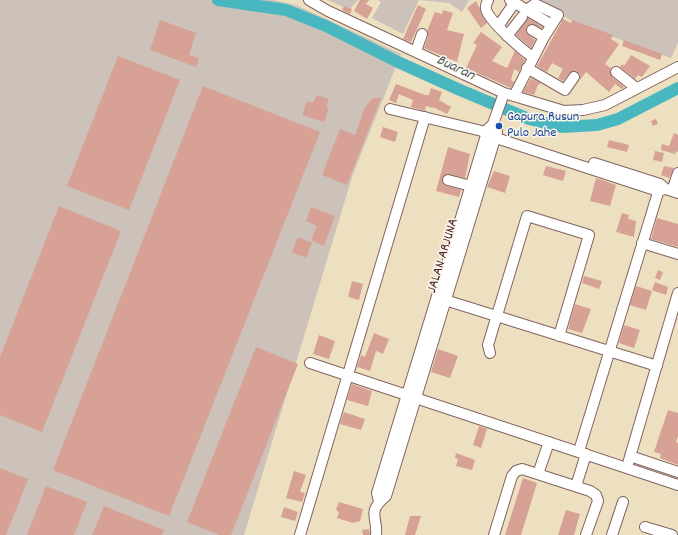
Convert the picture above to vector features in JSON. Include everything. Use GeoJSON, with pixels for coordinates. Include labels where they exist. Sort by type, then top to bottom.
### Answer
{"type":"FeatureCollection","features":[{"type":"Feature","properties":{"kind":"street"},"geometry":{"type":"LineString","coordinates":[[309,0],[328,11],[507,95],[564,111],[577,111],[605,105],[678,67]]}},
{"type":"Feature","properties":{"kind":"street"},"geometry":{"type":"LineString","coordinates":[[488,0],[486,10],[507,36],[523,51],[533,57]]}},
{"type":"Feature","properties":{"kind":"street"},"geometry":{"type":"LineString","coordinates":[[499,25],[512,1],[525,13],[507,36]]}},
{"type":"Feature","properties":{"kind":"street","name":"JALAN ARJUNA"},"geometry":{"type":"LineString","coordinates":[[465,219],[471,186],[491,130],[507,95],[527,68],[557,16],[557,14],[535,4],[525,13]]}},
{"type":"Feature","properties":{"kind":"street"},"geometry":{"type":"LineString","coordinates":[[532,30],[544,37]]}},
{"type":"Feature","properties":{"kind":"street"},"geometry":{"type":"LineString","coordinates":[[416,51],[422,34]]}},
{"type":"Feature","properties":{"kind":"street"},"geometry":{"type":"LineString","coordinates":[[527,68],[565,90],[574,77]]}},
{"type":"Feature","properties":{"kind":"street"},"geometry":{"type":"LineString","coordinates":[[616,72],[636,88]]}},
{"type":"Feature","properties":{"kind":"street"},"geometry":{"type":"LineString","coordinates":[[390,109],[491,130],[570,159],[667,189]]}},
{"type":"Feature","properties":{"kind":"street"},"geometry":{"type":"LineString","coordinates":[[300,535],[426,117]]}},
{"type":"Feature","properties":{"kind":"street","name":"JALAN ARJUNA"},"geometry":{"type":"LineString","coordinates":[[376,535],[373,516],[379,501],[377,493],[400,432],[445,287],[491,130]]}},
{"type":"Feature","properties":{"kind":"street"},"geometry":{"type":"LineString","coordinates":[[576,486],[582,453],[608,352],[642,243],[667,189],[678,173]]}},
{"type":"Feature","properties":{"kind":"street"},"geometry":{"type":"LineString","coordinates":[[448,180],[471,186]]}},
{"type":"Feature","properties":{"kind":"street"},"geometry":{"type":"LineString","coordinates":[[490,352],[488,345],[527,216],[589,235],[559,336]]}},
{"type":"Feature","properties":{"kind":"street"},"geometry":{"type":"LineString","coordinates":[[642,243],[678,254]]}},
{"type":"Feature","properties":{"kind":"street","name":"JALAN ARJUNA"},"geometry":{"type":"LineString","coordinates":[[429,338],[445,300],[445,287]]}},
{"type":"Feature","properties":{"kind":"street"},"geometry":{"type":"LineString","coordinates":[[627,467],[678,293]]}},
{"type":"Feature","properties":{"kind":"street"},"geometry":{"type":"LineString","coordinates":[[445,300],[657,366]]}},
{"type":"Feature","properties":{"kind":"street"},"geometry":{"type":"LineString","coordinates":[[310,363],[627,467],[678,486]]}},
{"type":"Feature","properties":{"kind":"street"},"geometry":{"type":"LineString","coordinates":[[538,474],[549,442]]}},
{"type":"Feature","properties":{"kind":"street"},"geometry":{"type":"LineString","coordinates":[[630,456],[678,472]]}},
{"type":"Feature","properties":{"kind":"street"},"geometry":{"type":"LineString","coordinates":[[494,535],[512,476],[516,471],[522,469],[576,486],[596,495],[598,501],[586,535]]}},
{"type":"Feature","properties":{"kind":"street"},"geometry":{"type":"LineString","coordinates":[[612,535],[623,502]]}},
{"type":"Feature","properties":{"kind":"street"},"geometry":{"type":"LineString","coordinates":[[645,527],[658,533],[672,535]]}},
{"type":"Feature","properties":{"kind":"shaded area"},"geometry":{"type":"Polygon","coordinates":[[[0,0],[273,0],[296,5],[401,54],[353,174],[244,535],[0,535],[0,0]]]}},
{"type":"Feature","properties":{"kind":"shaded area"},"geometry":{"type":"Polygon","coordinates":[[[328,0],[358,0],[349,10],[328,0]]]}},
{"type":"Feature","properties":{"kind":"shaded area"},"geometry":{"type":"Polygon","coordinates":[[[378,0],[419,0],[403,34],[372,18],[381,2],[378,0]]]}},
{"type":"Feature","properties":{"kind":"shaded area"},"geometry":{"type":"Polygon","coordinates":[[[419,0],[469,0],[462,12],[449,3],[419,0]]]}},
{"type":"Feature","properties":{"kind":"shaded area"},"geometry":{"type":"Polygon","coordinates":[[[531,0],[678,0],[678,43],[671,58],[585,27],[531,0]]]}},
{"type":"Feature","properties":{"kind":"building"},"geometry":{"type":"Polygon","coordinates":[[[360,0],[369,0],[366,4],[373,8],[367,19],[354,11],[360,0]]]}},
{"type":"Feature","properties":{"kind":"building"},"geometry":{"type":"Polygon","coordinates":[[[476,1],[487,23],[481,28],[467,8],[476,1]]]}},
{"type":"Feature","properties":{"kind":"building"},"geometry":{"type":"Polygon","coordinates":[[[418,5],[426,9],[411,42],[403,39],[418,5]]]}},
{"type":"Feature","properties":{"kind":"building"},"geometry":{"type":"Polygon","coordinates":[[[344,6],[352,9],[350,14],[342,10],[344,6]]]}},
{"type":"Feature","properties":{"kind":"building"},"geometry":{"type":"Polygon","coordinates":[[[443,10],[453,13],[447,30],[464,34],[457,62],[424,48],[428,36],[427,31],[435,12],[442,14],[443,10]]]}},
{"type":"Feature","properties":{"kind":"building"},"geometry":{"type":"Polygon","coordinates":[[[528,18],[543,27],[542,28],[532,24],[526,27],[527,34],[535,40],[531,48],[516,35],[528,18]]]}},
{"type":"Feature","properties":{"kind":"building"},"geometry":{"type":"Polygon","coordinates":[[[563,19],[571,23],[572,20],[613,35],[611,39],[619,44],[605,64],[611,68],[610,71],[612,77],[624,87],[622,89],[615,84],[609,92],[586,72],[580,80],[580,74],[575,71],[569,73],[563,81],[558,78],[563,69],[552,63],[547,72],[537,66],[563,19]]]}},
{"type":"Feature","properties":{"kind":"building"},"geometry":{"type":"Polygon","coordinates":[[[160,20],[196,33],[189,55],[199,58],[196,67],[150,50],[160,20]]]}},
{"type":"Feature","properties":{"kind":"building"},"geometry":{"type":"Polygon","coordinates":[[[481,32],[502,47],[492,61],[507,68],[515,51],[525,60],[519,72],[514,69],[511,80],[514,82],[511,88],[466,68],[477,45],[473,43],[481,32]]]}},
{"type":"Feature","properties":{"kind":"building"},"geometry":{"type":"Polygon","coordinates":[[[624,40],[662,54],[660,60],[622,46],[624,40]]]}},
{"type":"Feature","properties":{"kind":"building"},"geometry":{"type":"Polygon","coordinates":[[[631,55],[650,66],[642,77],[638,75],[635,79],[620,67],[622,64],[624,66],[631,55]]]}},
{"type":"Feature","properties":{"kind":"building"},"geometry":{"type":"Polygon","coordinates":[[[118,56],[180,80],[129,210],[67,186],[118,56]]]}},
{"type":"Feature","properties":{"kind":"building"},"geometry":{"type":"Polygon","coordinates":[[[531,78],[541,83],[538,85],[534,95],[523,92],[531,78]]]}},
{"type":"Feature","properties":{"kind":"building"},"geometry":{"type":"Polygon","coordinates":[[[396,84],[425,95],[429,95],[431,88],[442,92],[439,100],[451,107],[447,114],[433,107],[426,106],[425,111],[411,107],[413,100],[399,94],[396,103],[389,100],[396,84]]]}},
{"type":"Feature","properties":{"kind":"building"},"geometry":{"type":"Polygon","coordinates":[[[203,86],[320,132],[169,516],[53,470],[203,86]]]}},
{"type":"Feature","properties":{"kind":"building"},"geometry":{"type":"Polygon","coordinates":[[[317,95],[329,99],[326,107],[329,108],[324,122],[302,115],[307,101],[313,103],[317,95]]]}},
{"type":"Feature","properties":{"kind":"building"},"geometry":{"type":"Polygon","coordinates":[[[373,98],[381,98],[347,185],[322,175],[340,129],[355,135],[365,107],[373,98]]]}},
{"type":"Feature","properties":{"kind":"building"},"geometry":{"type":"Polygon","coordinates":[[[656,119],[658,124],[653,126],[651,121],[656,119]]]}},
{"type":"Feature","properties":{"kind":"building"},"geometry":{"type":"Polygon","coordinates":[[[383,127],[398,132],[395,142],[380,137],[383,127]]]}},
{"type":"Feature","properties":{"kind":"building"},"geometry":{"type":"Polygon","coordinates":[[[674,133],[678,135],[678,152],[676,151],[675,154],[661,150],[662,144],[669,146],[674,133]]]}},
{"type":"Feature","properties":{"kind":"building"},"geometry":{"type":"Polygon","coordinates":[[[609,140],[629,145],[627,152],[607,147],[609,140]]]}},
{"type":"Feature","properties":{"kind":"building"},"geometry":{"type":"Polygon","coordinates":[[[448,147],[470,154],[465,178],[447,174],[442,179],[444,185],[461,190],[459,197],[436,191],[448,147]]]}},
{"type":"Feature","properties":{"kind":"building"},"geometry":{"type":"Polygon","coordinates":[[[655,151],[664,153],[662,162],[653,160],[655,151]]]}},
{"type":"Feature","properties":{"kind":"building"},"geometry":{"type":"Polygon","coordinates":[[[546,166],[566,171],[563,181],[543,175],[546,166]]]}},
{"type":"Feature","properties":{"kind":"building"},"geometry":{"type":"Polygon","coordinates":[[[664,166],[674,168],[669,178],[661,175],[664,166]]]}},
{"type":"Feature","properties":{"kind":"building"},"geometry":{"type":"Polygon","coordinates":[[[494,171],[510,176],[505,193],[487,187],[494,171]]]}},
{"type":"Feature","properties":{"kind":"building"},"geometry":{"type":"Polygon","coordinates":[[[596,178],[616,185],[610,206],[590,201],[596,178]]]}},
{"type":"Feature","properties":{"kind":"building"},"geometry":{"type":"Polygon","coordinates":[[[59,206],[121,231],[42,432],[0,415],[0,357],[59,206]]]}},
{"type":"Feature","properties":{"kind":"building"},"geometry":{"type":"Polygon","coordinates":[[[311,207],[335,216],[324,246],[311,240],[317,226],[306,221],[311,207]]]}},
{"type":"Feature","properties":{"kind":"building"},"geometry":{"type":"Polygon","coordinates":[[[622,213],[629,215],[628,219],[636,221],[634,237],[616,232],[622,213]]]}},
{"type":"Feature","properties":{"kind":"building"},"geometry":{"type":"Polygon","coordinates":[[[657,218],[678,224],[678,247],[651,239],[657,218]]]}},
{"type":"Feature","properties":{"kind":"building"},"geometry":{"type":"Polygon","coordinates":[[[298,237],[312,243],[306,258],[292,252],[298,237]]]}},
{"type":"Feature","properties":{"kind":"building"},"geometry":{"type":"Polygon","coordinates":[[[658,270],[663,272],[660,280],[655,278],[658,270]]]}},
{"type":"Feature","properties":{"kind":"building"},"geometry":{"type":"Polygon","coordinates":[[[584,276],[602,281],[599,289],[582,283],[584,276]]]}},
{"type":"Feature","properties":{"kind":"building"},"geometry":{"type":"Polygon","coordinates":[[[352,281],[363,284],[359,300],[348,297],[352,281]]]}},
{"type":"Feature","properties":{"kind":"building"},"geometry":{"type":"Polygon","coordinates":[[[655,282],[668,287],[666,295],[652,290],[655,282]]]}},
{"type":"Feature","properties":{"kind":"building"},"geometry":{"type":"Polygon","coordinates":[[[636,286],[652,291],[646,310],[630,305],[636,286]]]}},
{"type":"Feature","properties":{"kind":"building"},"geometry":{"type":"Polygon","coordinates":[[[575,304],[591,309],[582,333],[568,329],[575,304]]]}},
{"type":"Feature","properties":{"kind":"building"},"geometry":{"type":"Polygon","coordinates":[[[624,325],[640,330],[634,348],[619,343],[624,325]]]}},
{"type":"Feature","properties":{"kind":"building"},"geometry":{"type":"Polygon","coordinates":[[[374,333],[389,339],[383,354],[376,351],[370,371],[357,367],[361,355],[365,357],[374,333]]]}},
{"type":"Feature","properties":{"kind":"building"},"geometry":{"type":"Polygon","coordinates":[[[319,335],[335,341],[329,359],[313,354],[319,335]]]}},
{"type":"Feature","properties":{"kind":"building"},"geometry":{"type":"Polygon","coordinates":[[[256,347],[298,364],[231,535],[219,535],[187,522],[256,347]]]}},
{"type":"Feature","properties":{"kind":"building"},"geometry":{"type":"Polygon","coordinates":[[[438,349],[458,356],[450,378],[431,372],[438,349]]]}},
{"type":"Feature","properties":{"kind":"building"},"geometry":{"type":"Polygon","coordinates":[[[352,384],[372,391],[368,406],[347,400],[352,384]]]}},
{"type":"Feature","properties":{"kind":"building"},"geometry":{"type":"Polygon","coordinates":[[[668,410],[678,413],[678,436],[676,442],[678,443],[678,465],[660,458],[661,454],[654,452],[668,410]]]}},
{"type":"Feature","properties":{"kind":"building"},"geometry":{"type":"Polygon","coordinates":[[[344,412],[365,419],[361,430],[340,424],[344,412]]]}},
{"type":"Feature","properties":{"kind":"building"},"geometry":{"type":"Polygon","coordinates":[[[479,426],[487,429],[481,448],[473,445],[479,426]]]}},
{"type":"Feature","properties":{"kind":"building"},"geometry":{"type":"Polygon","coordinates":[[[456,453],[475,460],[472,470],[456,466],[458,459],[455,458],[456,453]]]}},
{"type":"Feature","properties":{"kind":"building"},"geometry":{"type":"Polygon","coordinates":[[[0,468],[28,479],[6,535],[0,535],[0,468]]]}},
{"type":"Feature","properties":{"kind":"building"},"geometry":{"type":"Polygon","coordinates":[[[294,471],[306,475],[300,492],[305,493],[302,502],[286,498],[294,471]]]}},
{"type":"Feature","properties":{"kind":"building"},"geometry":{"type":"Polygon","coordinates":[[[523,478],[537,483],[521,535],[505,535],[523,478]]]}},
{"type":"Feature","properties":{"kind":"building"},"geometry":{"type":"Polygon","coordinates":[[[46,486],[87,502],[74,535],[27,535],[46,486]]]}},
{"type":"Feature","properties":{"kind":"building"},"geometry":{"type":"Polygon","coordinates":[[[339,502],[363,509],[360,521],[353,523],[337,518],[339,513],[336,509],[339,502]]]}},
{"type":"Feature","properties":{"kind":"building"},"geometry":{"type":"Polygon","coordinates":[[[104,506],[164,530],[162,535],[92,535],[104,506]]]}},
{"type":"Feature","properties":{"kind":"building"},"geometry":{"type":"Polygon","coordinates":[[[284,507],[298,512],[295,521],[281,517],[284,507]]]}},
{"type":"Feature","properties":{"kind":"building"},"geometry":{"type":"Polygon","coordinates":[[[566,510],[580,514],[574,535],[558,535],[566,510]]]}},
{"type":"Feature","properties":{"kind":"building"},"geometry":{"type":"Polygon","coordinates":[[[410,516],[421,516],[415,535],[405,535],[410,516]]]}},
{"type":"Feature","properties":{"kind":"building"},"geometry":{"type":"Polygon","coordinates":[[[369,529],[370,535],[363,535],[362,530],[369,529]]]}},
{"type":"Feature","properties":{"kind":"waterway","name":"Buaran"},"geometry":{"type":"LineString","coordinates":[[218,0],[286,10],[326,26],[398,62],[460,90],[529,119],[562,127],[597,125],[618,119],[678,88]]}},
{"type":"Feature","properties":{"kind":"place","name":"Gapura Rusun Pulo Jahe"},"geometry":{"type":"Point","coordinates":[499,126]}}]}
